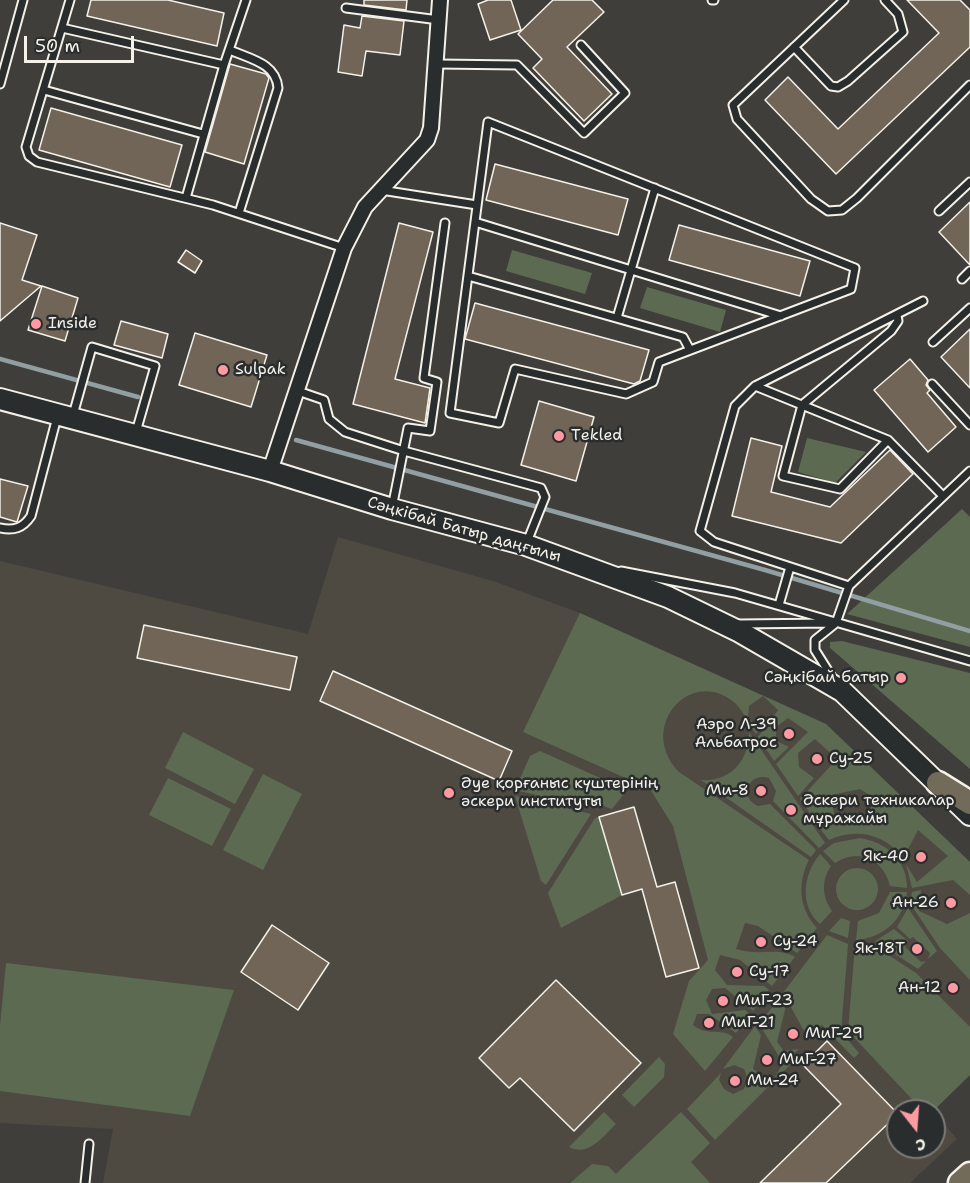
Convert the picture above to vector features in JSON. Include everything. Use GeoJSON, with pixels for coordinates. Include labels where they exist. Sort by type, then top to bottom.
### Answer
{"type":"FeatureCollection","features":[{"type":"Feature","properties":{"kind":"main road","name":"Сәңкібай Батыр даңғылы"},"geometry":{"type":"LineString","coordinates":[[0,399],[270,471],[392,509],[526,545],[668,597],[723,624],[842,691],[970,815]]}},
{"type":"Feature","properties":{"kind":"main road"},"geometry":{"type":"LineString","coordinates":[[938,783],[970,803]]}},
{"type":"Feature","properties":{"kind":"main road"},"geometry":{"type":"LineString","coordinates":[[960,1183],[970,1174]]}},
{"type":"Feature","properties":{"kind":"street"},"geometry":{"type":"LineString","coordinates":[[270,471],[344,248],[365,207],[427,140],[431,128],[438,64],[440,0]]}},
{"type":"Feature","properties":{"kind":"lane"},"geometry":{"type":"LineString","coordinates":[[0,84],[23,0]]}},
{"type":"Feature","properties":{"kind":"lane"},"geometry":{"type":"LineString","coordinates":[[70,0],[26,147],[29,156],[37,162],[239,213],[344,248]]}},
{"type":"Feature","properties":{"kind":"lane"},"geometry":{"type":"LineString","coordinates":[[186,198],[203,134],[246,0]]}},
{"type":"Feature","properties":{"kind":"lane"},"geometry":{"type":"LineString","coordinates":[[844,0],[733,105],[733,113],[812,199],[828,211],[842,210],[857,198],[970,85]]}},
{"type":"Feature","properties":{"kind":"lane"},"geometry":{"type":"LineString","coordinates":[[794,47],[831,86],[838,87],[848,81],[903,32],[898,14],[885,0]]}},
{"type":"Feature","properties":{"kind":"lane"},"geometry":{"type":"LineString","coordinates":[[346,8],[439,20]]}},
{"type":"Feature","properties":{"kind":"lane"},"geometry":{"type":"LineString","coordinates":[[62,28],[224,65]]}},
{"type":"Feature","properties":{"kind":"lane"},"geometry":{"type":"LineString","coordinates":[[438,64],[517,65],[584,133],[625,93],[581,45]]}},
{"type":"Feature","properties":{"kind":"lane"},"geometry":{"type":"LineString","coordinates":[[230,50],[272,68],[277,76],[278,88],[239,213]]}},
{"type":"Feature","properties":{"kind":"lane"},"geometry":{"type":"LineString","coordinates":[[44,90],[203,134]]}},
{"type":"Feature","properties":{"kind":"lane"},"geometry":{"type":"LineString","coordinates":[[488,122],[655,189],[855,268],[851,290],[659,362],[653,382],[626,394],[515,369],[499,423],[450,413],[488,122]]}},
{"type":"Feature","properties":{"kind":"lane"},"geometry":{"type":"LineString","coordinates":[[939,211],[970,182]]}},
{"type":"Feature","properties":{"kind":"lane"},"geometry":{"type":"LineString","coordinates":[[617,318],[655,189]]}},
{"type":"Feature","properties":{"kind":"lane"},"geometry":{"type":"LineString","coordinates":[[381,190],[477,205]]}},
{"type":"Feature","properties":{"kind":"lane"},"geometry":{"type":"LineString","coordinates":[[475,222],[781,316]]}},
{"type":"Feature","properties":{"kind":"lane"},"geometry":{"type":"LineString","coordinates":[[392,509],[408,428],[430,431],[437,382],[424,378],[445,223]]}},
{"type":"Feature","properties":{"kind":"lane"},"geometry":{"type":"LineString","coordinates":[[962,279],[970,272]]}},
{"type":"Feature","properties":{"kind":"lane"},"geometry":{"type":"LineString","coordinates":[[468,276],[683,337],[690,350]]}},
{"type":"Feature","properties":{"kind":"lane"},"geometry":{"type":"LineString","coordinates":[[848,587],[714,542],[700,531],[735,406],[755,386],[923,302]]}},
{"type":"Feature","properties":{"kind":"lane"},"geometry":{"type":"LineString","coordinates":[[933,342],[970,308]]}},
{"type":"Feature","properties":{"kind":"lane"},"geometry":{"type":"LineString","coordinates":[[888,440],[840,489],[783,476],[802,405],[891,331],[898,321],[897,315]]}},
{"type":"Feature","properties":{"kind":"lane"},"geometry":{"type":"LineString","coordinates":[[0,528],[11,530],[21,527],[31,516],[65,417],[81,388],[92,347],[154,366],[135,434]]}},
{"type":"Feature","properties":{"kind":"lane"},"geometry":{"type":"LineString","coordinates":[[932,384],[970,425]]}},
{"type":"Feature","properties":{"kind":"lane"},"geometry":{"type":"LineString","coordinates":[[755,386],[888,440],[943,496]]}},
{"type":"Feature","properties":{"kind":"lane"},"geometry":{"type":"LineString","coordinates":[[295,390],[324,400],[330,419],[345,432],[404,451],[541,488],[545,492],[543,501],[526,545]]}},
{"type":"Feature","properties":{"kind":"lane"},"geometry":{"type":"LineString","coordinates":[[842,691],[815,650],[815,640],[836,623],[848,587],[970,471]]}},
{"type":"Feature","properties":{"kind":"lane"},"geometry":{"type":"LineString","coordinates":[[779,605],[790,568]]}},
{"type":"Feature","properties":{"kind":"lane"},"geometry":{"type":"LineString","coordinates":[[593,569],[642,573],[779,605],[970,660]]}},
{"type":"Feature","properties":{"kind":"lane"},"geometry":{"type":"LineString","coordinates":[[723,624],[836,623]]}},
{"type":"Feature","properties":{"kind":"lane"},"geometry":{"type":"LineString","coordinates":[[85,1183],[89,1144]]}},
{"type":"Feature","properties":{"kind":"shaded area","name":"Әуе қорғаныс күштерінің әскери институты"},"geometry":{"type":"Polygon","coordinates":[[[338,537],[493,581],[580,613],[826,724],[970,862],[970,1075],[945,1099],[886,1099],[886,1159],[936,1159],[910,1183],[103,1183],[113,1129],[0,1123],[0,561],[308,634],[338,537]]]}},
{"type":"Feature","properties":{"kind":"shaded area","name":"Әуе қорғаныс күштерінің әскери институты"},"geometry":{"type":"Polygon","coordinates":[[[946,1126],[957,1139],[946,1149],[946,1126]]]}},
{"type":"Feature","properties":{"kind":"green space"},"geometry":{"type":"Polygon","coordinates":[[[512,250],[592,273],[585,294],[506,271],[512,250]]]}},
{"type":"Feature","properties":{"kind":"green space"},"geometry":{"type":"Polygon","coordinates":[[[647,287],[726,310],[720,332],[640,308],[647,287]]]}},
{"type":"Feature","properties":{"kind":"green space"},"geometry":{"type":"Polygon","coordinates":[[[807,438],[866,452],[835,483],[798,472],[807,438]]]}},
{"type":"Feature","properties":{"kind":"green space"},"geometry":{"type":"Polygon","coordinates":[[[962,509],[970,517],[970,647],[847,614],[962,509]]]}},
{"type":"Feature","properties":{"kind":"green space"},"geometry":{"type":"Polygon","coordinates":[[[580,613],[826,724],[970,862],[970,895],[953,880],[912,888],[906,864],[917,882],[948,856],[918,830],[905,855],[901,855],[876,837],[867,835],[848,834],[829,840],[818,826],[864,817],[877,800],[860,789],[831,795],[835,819],[816,822],[800,799],[837,759],[815,739],[798,753],[799,767],[814,778],[798,796],[776,764],[808,732],[788,718],[776,727],[776,741],[789,747],[774,761],[758,737],[778,710],[763,696],[749,706],[748,719],[762,726],[756,734],[735,703],[718,693],[702,691],[687,696],[674,706],[666,720],[663,737],[667,755],[679,772],[809,860],[803,878],[802,896],[806,913],[817,928],[797,953],[758,926],[745,923],[736,949],[753,952],[782,952],[795,957],[772,986],[740,960],[720,955],[715,970],[727,985],[764,986],[769,990],[753,1011],[725,988],[712,989],[706,1000],[712,1014],[745,1010],[750,1014],[736,1033],[709,1014],[697,1014],[693,1025],[698,1029],[728,1034],[733,1037],[705,1071],[673,1034],[689,981],[708,960],[673,826],[650,789],[523,732],[580,613]]]}},
{"type":"Feature","properties":{"kind":"green space"},"geometry":{"type":"Polygon","coordinates":[[[842,641],[970,673],[970,769],[830,648],[830,642],[842,641]]]}},
{"type":"Feature","properties":{"kind":"green space"},"geometry":{"type":"Polygon","coordinates":[[[183,732],[254,769],[235,804],[165,768],[183,732]]]}},
{"type":"Feature","properties":{"kind":"green space"},"geometry":{"type":"Polygon","coordinates":[[[749,732],[825,843],[819,848],[773,801],[776,791],[769,778],[762,777],[751,782],[747,792],[748,797],[758,806],[770,804],[816,850],[811,857],[701,780],[721,777],[736,768],[746,752],[749,732]]]}},
{"type":"Feature","properties":{"kind":"green space"},"geometry":{"type":"Polygon","coordinates":[[[540,751],[627,790],[612,809],[601,805],[591,808],[515,790],[530,756],[540,751]]]}},
{"type":"Feature","properties":{"kind":"green space"},"geometry":{"type":"Polygon","coordinates":[[[263,774],[302,794],[263,870],[223,850],[263,774]]]}},
{"type":"Feature","properties":{"kind":"green space"},"geometry":{"type":"Polygon","coordinates":[[[168,778],[231,809],[212,846],[149,815],[168,778]]]}},
{"type":"Feature","properties":{"kind":"green space"},"geometry":{"type":"Polygon","coordinates":[[[515,796],[591,814],[546,885],[541,881],[515,796]]]}},
{"type":"Feature","properties":{"kind":"green space"},"geometry":{"type":"Polygon","coordinates":[[[599,817],[622,895],[561,928],[548,893],[595,818],[599,817]]]}},
{"type":"Feature","properties":{"kind":"green space"},"geometry":{"type":"Polygon","coordinates":[[[860,838],[878,844],[893,854],[903,869],[907,888],[890,886],[882,869],[869,859],[853,856],[835,863],[823,851],[834,843],[860,838]]]}},
{"type":"Feature","properties":{"kind":"green space"},"geometry":{"type":"Polygon","coordinates":[[[820,854],[831,866],[824,888],[826,900],[832,911],[820,924],[813,917],[809,908],[806,890],[810,871],[820,854]]]}},
{"type":"Feature","properties":{"kind":"green space"},"geometry":{"type":"Polygon","coordinates":[[[857,868],[865,869],[872,874],[877,881],[877,897],[872,904],[865,909],[857,910],[849,909],[842,904],[837,897],[836,889],[837,881],[842,874],[849,869],[857,868]]]}},
{"type":"Feature","properties":{"kind":"green space"},"geometry":{"type":"Polygon","coordinates":[[[921,890],[919,911],[947,924],[970,913],[970,980],[940,948],[910,903],[912,892],[921,890]]]}},
{"type":"Feature","properties":{"kind":"green space"},"geometry":{"type":"Polygon","coordinates":[[[890,892],[907,892],[902,911],[897,919],[875,936],[856,940],[858,921],[879,913],[890,892]]]}},
{"type":"Feature","properties":{"kind":"green space"},"geometry":{"type":"Polygon","coordinates":[[[908,908],[937,951],[928,959],[930,953],[913,937],[910,939],[897,927],[908,908]]]}},
{"type":"Feature","properties":{"kind":"green space"},"geometry":{"type":"Polygon","coordinates":[[[841,918],[850,921],[848,938],[829,931],[841,918]]]}},
{"type":"Feature","properties":{"kind":"green space"},"geometry":{"type":"Polygon","coordinates":[[[894,929],[908,941],[905,947],[921,962],[926,961],[918,969],[875,941],[894,929]]]}},
{"type":"Feature","properties":{"kind":"green space"},"geometry":{"type":"Polygon","coordinates":[[[827,935],[848,944],[841,1032],[859,1053],[854,1058],[822,1025],[808,1038],[783,993],[827,935]]]}},
{"type":"Feature","properties":{"kind":"green space"},"geometry":{"type":"Polygon","coordinates":[[[870,943],[916,973],[970,1027],[970,1075],[945,1099],[912,1099],[848,1031],[855,945],[870,943]]]}},
{"type":"Feature","properties":{"kind":"green space"},"geometry":{"type":"Polygon","coordinates":[[[6,963],[234,990],[190,1116],[0,1091],[0,1026],[6,963]]]}},
{"type":"Feature","properties":{"kind":"green space"},"geometry":{"type":"Polygon","coordinates":[[[781,996],[786,1006],[777,1042],[784,1051],[799,1049],[788,1059],[791,1064],[715,1140],[687,1109],[721,1073],[719,1080],[724,1089],[733,1094],[744,1089],[748,1079],[744,1069],[734,1065],[723,1069],[755,1026],[761,1035],[753,1069],[772,1082],[783,1063],[759,1024],[781,996]]]}},
{"type":"Feature","properties":{"kind":"green space"},"geometry":{"type":"Polygon","coordinates":[[[659,1057],[665,1064],[664,1077],[634,1107],[622,1095],[659,1057]]]}},
{"type":"Feature","properties":{"kind":"green space"},"geometry":{"type":"Polygon","coordinates":[[[604,1112],[616,1124],[606,1134],[589,1148],[569,1147],[604,1112]]]}},
{"type":"Feature","properties":{"kind":"green space"},"geometry":{"type":"Polygon","coordinates":[[[681,1112],[710,1143],[691,1162],[710,1183],[570,1183],[592,1164],[608,1166],[616,1174],[681,1112]]]}},
{"type":"Feature","properties":{"kind":"building"},"geometry":{"type":"Polygon","coordinates":[[[91,0],[168,0],[224,13],[217,46],[87,16],[91,0]]]}},
{"type":"Feature","properties":{"kind":"building"},"geometry":{"type":"Polygon","coordinates":[[[364,0],[407,0],[406,10],[364,5],[364,0]]]}},
{"type":"Feature","properties":{"kind":"building"},"geometry":{"type":"Polygon","coordinates":[[[488,0],[511,0],[521,30],[490,40],[478,4],[488,0]]]}},
{"type":"Feature","properties":{"kind":"building"},"geometry":{"type":"Polygon","coordinates":[[[553,0],[592,0],[604,12],[567,47],[612,94],[584,121],[533,68],[542,59],[518,34],[553,0]]]}},
{"type":"Feature","properties":{"kind":"building"},"geometry":{"type":"Polygon","coordinates":[[[907,0],[960,0],[970,10],[970,47],[836,174],[765,100],[788,77],[838,129],[939,33],[907,0]]]}},
{"type":"Feature","properties":{"kind":"building"},"geometry":{"type":"Polygon","coordinates":[[[362,16],[404,21],[400,55],[366,51],[362,76],[338,72],[344,25],[360,28],[362,16]]]}},
{"type":"Feature","properties":{"kind":"building"},"geometry":{"type":"Polygon","coordinates":[[[230,64],[266,74],[269,78],[244,164],[205,152],[230,64]]]}},
{"type":"Feature","properties":{"kind":"building"},"geometry":{"type":"Polygon","coordinates":[[[51,108],[182,145],[170,187],[39,150],[51,108]]]}},
{"type":"Feature","properties":{"kind":"building"},"geometry":{"type":"Polygon","coordinates":[[[495,164],[628,199],[618,235],[486,200],[495,164]]]}},
{"type":"Feature","properties":{"kind":"building"},"geometry":{"type":"Polygon","coordinates":[[[970,202],[970,265],[939,232],[970,202]]]}},
{"type":"Feature","properties":{"kind":"building"},"geometry":{"type":"Polygon","coordinates":[[[0,223],[37,235],[22,280],[41,286],[0,321],[0,223]]]}},
{"type":"Feature","properties":{"kind":"building"},"geometry":{"type":"Polygon","coordinates":[[[399,223],[433,232],[395,379],[430,388],[425,423],[353,404],[399,223]]]}},
{"type":"Feature","properties":{"kind":"building"},"geometry":{"type":"Polygon","coordinates":[[[679,225],[810,261],[800,296],[669,260],[679,225]]]}},
{"type":"Feature","properties":{"kind":"building"},"geometry":{"type":"Polygon","coordinates":[[[186,250],[202,261],[195,273],[178,262],[186,250]]]}},
{"type":"Feature","properties":{"kind":"building"},"geometry":{"type":"Polygon","coordinates":[[[42,286],[78,298],[65,341],[28,330],[42,286]]]}},
{"type":"Feature","properties":{"kind":"building"},"geometry":{"type":"Polygon","coordinates":[[[475,303],[649,350],[640,381],[634,384],[465,339],[475,303]]]}},
{"type":"Feature","properties":{"kind":"building"},"geometry":{"type":"Polygon","coordinates":[[[121,321],[168,334],[162,358],[114,345],[121,321]]]}},
{"type":"Feature","properties":{"kind":"building"},"geometry":{"type":"Polygon","coordinates":[[[970,329],[970,388],[941,357],[970,329]]]}},
{"type":"Feature","properties":{"kind":"building","name":"Sulpak"},"geometry":{"type":"Polygon","coordinates":[[[195,333],[267,355],[251,407],[179,385],[195,333]]]}},
{"type":"Feature","properties":{"kind":"building"},"geometry":{"type":"Polygon","coordinates":[[[910,359],[928,380],[926,385],[930,390],[927,393],[956,427],[928,452],[874,390],[910,359]]]}},
{"type":"Feature","properties":{"kind":"building","name":"Тekled"},"geometry":{"type":"Polygon","coordinates":[[[539,401],[594,417],[576,481],[521,465],[539,401]]]}},
{"type":"Feature","properties":{"kind":"building"},"geometry":{"type":"Polygon","coordinates":[[[751,438],[782,446],[771,492],[830,507],[890,450],[913,474],[841,543],[732,516],[751,438]]]}},
{"type":"Feature","properties":{"kind":"building"},"geometry":{"type":"Polygon","coordinates":[[[0,479],[28,486],[17,522],[0,517],[0,479]]]}},
{"type":"Feature","properties":{"kind":"building"},"geometry":{"type":"Polygon","coordinates":[[[144,625],[297,657],[290,690],[137,658],[144,625]]]}},
{"type":"Feature","properties":{"kind":"building"},"geometry":{"type":"Polygon","coordinates":[[[333,671],[512,751],[499,781],[320,701],[333,671]]]}},
{"type":"Feature","properties":{"kind":"building"},"geometry":{"type":"Polygon","coordinates":[[[634,807],[657,887],[675,882],[699,968],[666,977],[642,889],[622,895],[599,817],[634,807]]]}},
{"type":"Feature","properties":{"kind":"building"},"geometry":{"type":"Polygon","coordinates":[[[272,925],[329,963],[298,1010],[241,972],[272,925]]]}},
{"type":"Feature","properties":{"kind":"building"},"geometry":{"type":"Polygon","coordinates":[[[556,980],[641,1063],[574,1131],[520,1078],[509,1088],[479,1058],[556,980]]]}},
{"type":"Feature","properties":{"kind":"building"},"geometry":{"type":"Polygon","coordinates":[[[827,1041],[886,1102],[886,1126],[826,1183],[760,1183],[841,1104],[803,1065],[827,1041]]]}},
{"type":"Feature","properties":{"kind":"waterway"},"geometry":{"type":"LineString","coordinates":[[0,359],[138,397]]}},
{"type":"Feature","properties":{"kind":"waterway"},"geometry":{"type":"LineString","coordinates":[[296,440],[765,570],[970,631]]}},
{"type":"Feature","properties":{"kind":"place","name":"Inside"},"geometry":{"type":"Point","coordinates":[36,324]}},
{"type":"Feature","properties":{"kind":"place","name":"Sulpak"},"geometry":{"type":"Point","coordinates":[223,370]}},
{"type":"Feature","properties":{"kind":"place","name":"Тekled"},"geometry":{"type":"Point","coordinates":[559,436]}},
{"type":"Feature","properties":{"kind":"place","name":"Сәңкібай батыр"},"geometry":{"type":"Point","coordinates":[901,678]}},
{"type":"Feature","properties":{"kind":"place","name":"Аэро Л-39 Альбатрос"},"geometry":{"type":"Point","coordinates":[789,734]}},
{"type":"Feature","properties":{"kind":"place","name":"Су-25"},"geometry":{"type":"Point","coordinates":[817,759]}},
{"type":"Feature","properties":{"kind":"place","name":"Ми-8"},"geometry":{"type":"Point","coordinates":[761,791]}},
{"type":"Feature","properties":{"kind":"place","name":"Әуе қорғаныс күштерінің әскери институты"},"geometry":{"type":"Point","coordinates":[449,793]}},
{"type":"Feature","properties":{"kind":"place","name":"Әскери техникалар мұражайы"},"geometry":{"type":"Point","coordinates":[791,810]}},
{"type":"Feature","properties":{"kind":"place","name":"Як-40"},"geometry":{"type":"Point","coordinates":[921,857]}},
{"type":"Feature","properties":{"kind":"place","name":"Ан-26"},"geometry":{"type":"Point","coordinates":[951,903]}},
{"type":"Feature","properties":{"kind":"place","name":"Су-24"},"geometry":{"type":"Point","coordinates":[761,942]}},
{"type":"Feature","properties":{"kind":"place","name":"Як-18Т"},"geometry":{"type":"Point","coordinates":[917,949]}},
{"type":"Feature","properties":{"kind":"place","name":"Су-17"},"geometry":{"type":"Point","coordinates":[737,972]}},
{"type":"Feature","properties":{"kind":"place","name":"Ан-12"},"geometry":{"type":"Point","coordinates":[953,988]}},
{"type":"Feature","properties":{"kind":"place","name":"МиГ-23"},"geometry":{"type":"Point","coordinates":[723,1001]}},
{"type":"Feature","properties":{"kind":"place","name":"МиГ-21"},"geometry":{"type":"Point","coordinates":[709,1023]}},
{"type":"Feature","properties":{"kind":"place","name":"МиГ-29"},"geometry":{"type":"Point","coordinates":[793,1034]}},
{"type":"Feature","properties":{"kind":"place","name":"МиГ-27"},"geometry":{"type":"Point","coordinates":[767,1060]}},
{"type":"Feature","properties":{"kind":"place","name":"Ми-24"},"geometry":{"type":"Point","coordinates":[735,1081]}}]}
